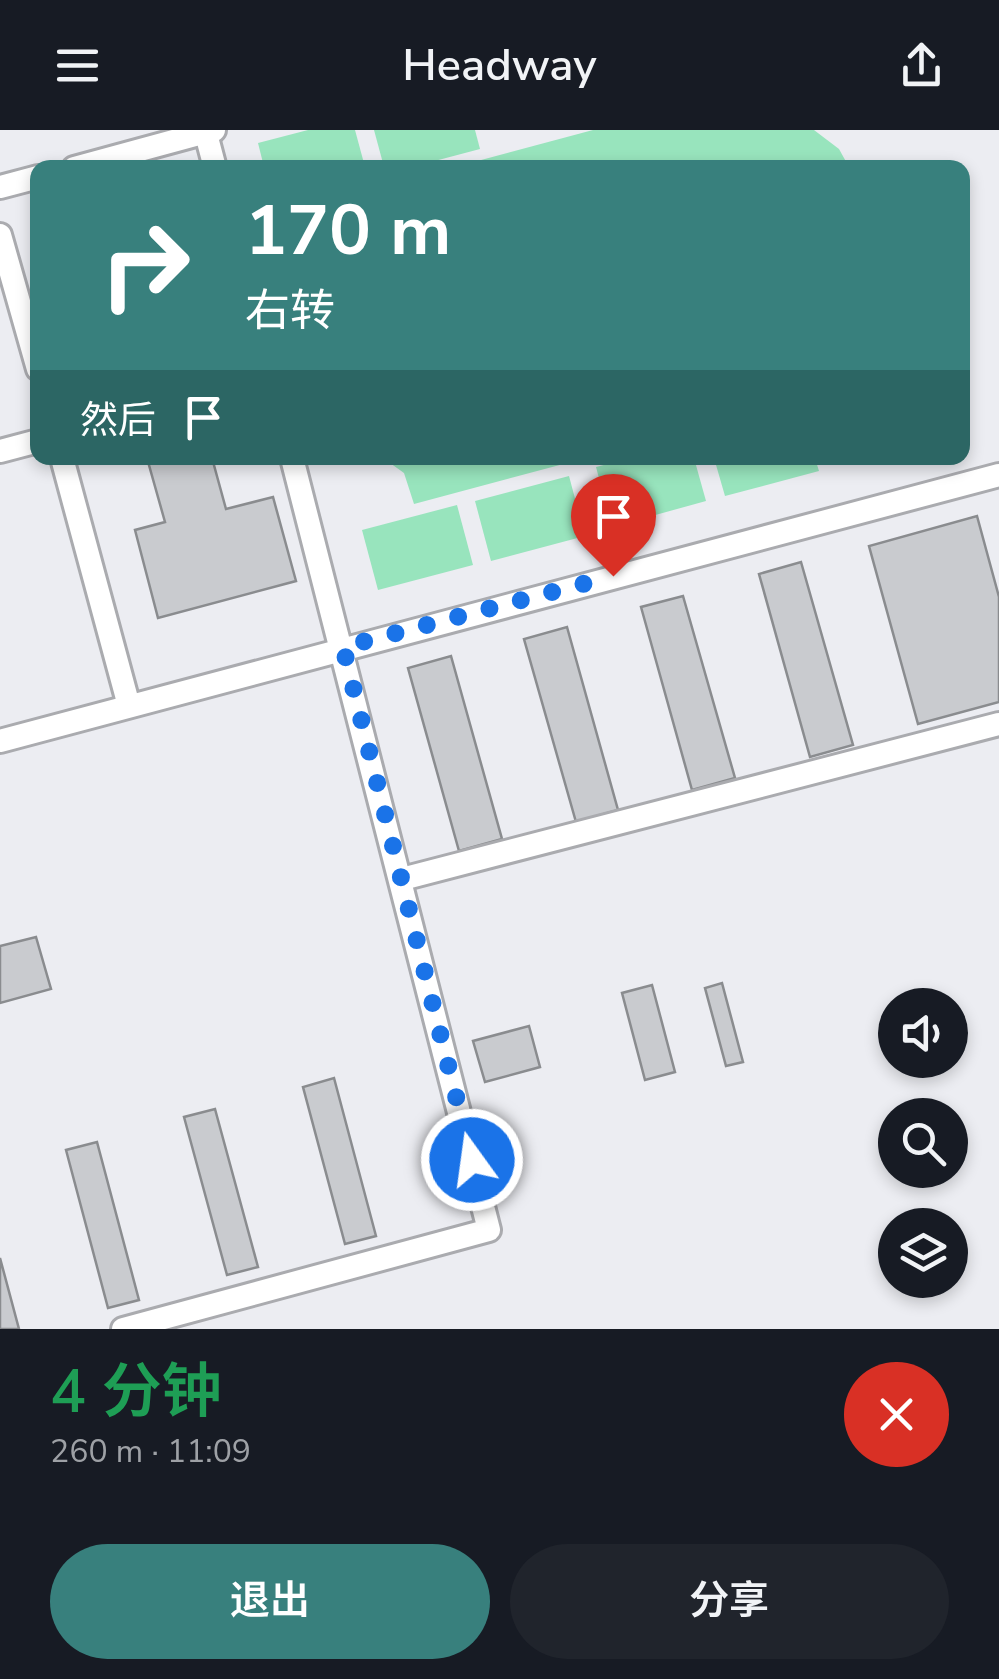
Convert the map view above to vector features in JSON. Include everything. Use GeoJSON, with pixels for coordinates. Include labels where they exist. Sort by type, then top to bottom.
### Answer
{"type":"FeatureCollection","features":[{"type":"Feature","properties":{"kind":"street"},"geometry":{"type":"LineString","coordinates":[[103,160],[208,131],[213,160]]}},
{"type":"Feature","properties":{"kind":"street"},"geometry":{"type":"LineString","coordinates":[[0,187],[30,179]]}},
{"type":"Feature","properties":{"kind":"street"},"geometry":{"type":"LineString","coordinates":[[0,235],[30,341]]}},
{"type":"Feature","properties":{"kind":"street"},"geometry":{"type":"LineString","coordinates":[[0,451],[30,443]]}},
{"type":"Feature","properties":{"kind":"street"},"geometry":{"type":"LineString","coordinates":[[64,465],[129,706]]}},
{"type":"Feature","properties":{"kind":"street"},"geometry":{"type":"LineString","coordinates":[[122,1329],[490,1230],[294,465]]}},
{"type":"Feature","properties":{"kind":"street"},"geometry":{"type":"LineString","coordinates":[[0,742],[343,647],[999,475]]}},
{"type":"Feature","properties":{"kind":"street"},"geometry":{"type":"LineString","coordinates":[[402,879],[999,724]]}},
{"type":"Feature","properties":{"kind":"green space"},"geometry":{"type":"Polygon","coordinates":[[[308,130],[355,130],[363,160],[262,160],[258,143],[308,130]]]}},
{"type":"Feature","properties":{"kind":"green space"},"geometry":{"type":"Polygon","coordinates":[[[374,130],[475,130],[480,149],[438,160],[382,160],[374,130]]]}},
{"type":"Feature","properties":{"kind":"green space"},"geometry":{"type":"Polygon","coordinates":[[[593,130],[814,130],[839,149],[845,160],[481,160],[593,130]]]}},
{"type":"Feature","properties":{"kind":"green space"},"geometry":{"type":"Polygon","coordinates":[[[393,465],[560,465],[414,504],[404,473],[393,465]]]}},
{"type":"Feature","properties":{"kind":"green space"},"geometry":{"type":"Polygon","coordinates":[[[696,465],[706,501],[612,527],[596,467],[696,465]]]}},
{"type":"Feature","properties":{"kind":"green space"},"geometry":{"type":"Polygon","coordinates":[[[716,465],[817,465],[819,471],[725,496],[716,465]]]}},
{"type":"Feature","properties":{"kind":"green space"},"geometry":{"type":"Polygon","coordinates":[[[569,476],[585,536],[491,561],[475,501],[569,476]]]}},
{"type":"Feature","properties":{"kind":"green space"},"geometry":{"type":"Polygon","coordinates":[[[457,505],[473,565],[378,590],[362,530],[457,505]]]}},
{"type":"Feature","properties":{"kind":"building"},"geometry":{"type":"Polygon","coordinates":[[[149,465],[214,465],[226,509],[273,497],[296,581],[158,618],[135,530],[165,522],[149,465]]]}},
{"type":"Feature","properties":{"kind":"building"},"geometry":{"type":"Polygon","coordinates":[[[977,516],[999,597],[999,702],[918,724],[869,546],[977,516]]]}},
{"type":"Feature","properties":{"kind":"building"},"geometry":{"type":"Polygon","coordinates":[[[801,562],[853,745],[810,757],[759,574],[801,562]]]}},
{"type":"Feature","properties":{"kind":"building"},"geometry":{"type":"Polygon","coordinates":[[[683,596],[735,778],[692,790],[641,607],[683,596]]]}},
{"type":"Feature","properties":{"kind":"building"},"geometry":{"type":"Polygon","coordinates":[[[567,627],[618,810],[576,822],[524,639],[567,627]]]}},
{"type":"Feature","properties":{"kind":"building"},"geometry":{"type":"Polygon","coordinates":[[[451,656],[502,839],[459,851],[408,668],[451,656]]]}},
{"type":"Feature","properties":{"kind":"building"},"geometry":{"type":"Polygon","coordinates":[[[36,937],[51,989],[0,1003],[0,946],[36,937]]]}},
{"type":"Feature","properties":{"kind":"building"},"geometry":{"type":"Polygon","coordinates":[[[722,983],[743,1062],[726,1066],[705,988],[722,983]]]}},
{"type":"Feature","properties":{"kind":"building"},"geometry":{"type":"Polygon","coordinates":[[[652,985],[675,1072],[645,1080],[622,993],[652,985]]]}},
{"type":"Feature","properties":{"kind":"building"},"geometry":{"type":"Polygon","coordinates":[[[529,1026],[540,1067],[485,1082],[473,1041],[529,1026]]]}},
{"type":"Feature","properties":{"kind":"building"},"geometry":{"type":"Polygon","coordinates":[[[334,1078],[376,1236],[345,1244],[303,1087],[334,1078]]]}},
{"type":"Feature","properties":{"kind":"building"},"geometry":{"type":"Polygon","coordinates":[[[215,1109],[258,1267],[227,1275],[184,1117],[215,1109]]]}},
{"type":"Feature","properties":{"kind":"building"},"geometry":{"type":"Polygon","coordinates":[[[97,1142],[139,1300],[108,1308],[66,1150],[97,1142]]]}},
{"type":"Feature","properties":{"kind":"building"},"geometry":{"type":"Polygon","coordinates":[[[0,1258],[19,1329],[0,1329],[0,1258]]]}},
{"type":"Feature","properties":{"kind":"route"},"geometry":{"type":"LineString","coordinates":[[472,1160],[343,647],[613,576]]}}]}
